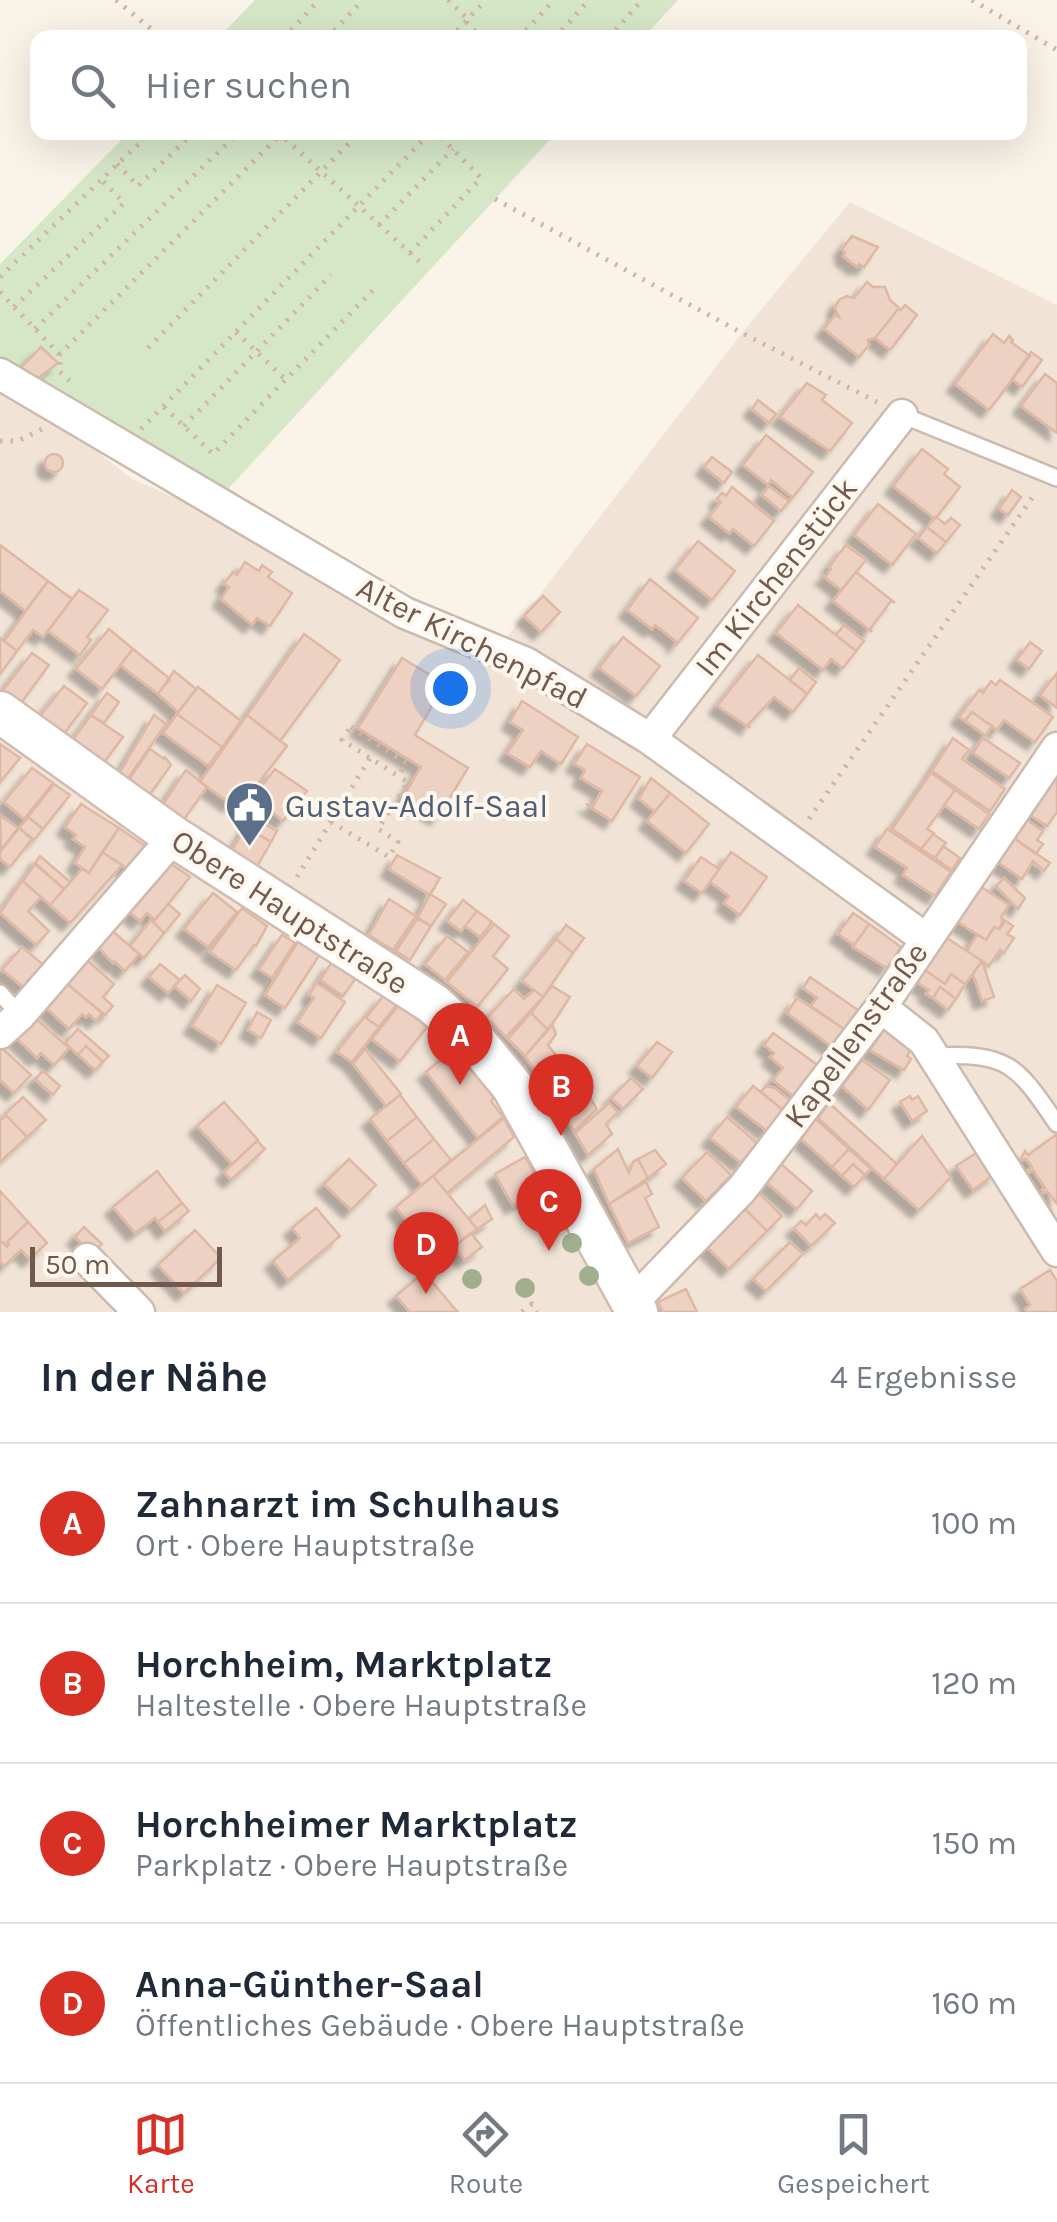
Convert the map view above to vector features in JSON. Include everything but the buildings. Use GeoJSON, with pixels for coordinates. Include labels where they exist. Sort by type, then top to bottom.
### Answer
{"type":"FeatureCollection","features":[{"type":"Feature","properties":{"kind":"main road","name":"Obere Hauptstraße"},"geometry":{"type":"LineString","coordinates":[[0,712],[174,837],[432,1004],[476,1042],[512,1086],[635,1308]]}},
{"type":"Feature","properties":{"kind":"street","name":"Alter Kirchenpfad"},"geometry":{"type":"LineString","coordinates":[[0,374],[67,396],[404,613],[526,663],[650,739],[926,940]]}},
{"type":"Feature","properties":{"kind":"street","name":"Im Kirchenstück"},"geometry":{"type":"LineString","coordinates":[[650,739],[902,415]]}},
{"type":"Feature","properties":{"kind":"street","name":"Kapellenstraße"},"geometry":{"type":"LineString","coordinates":[[635,1308],[742,1189],[881,1007],[1057,748]]}},
{"type":"Feature","properties":{"kind":"street"},"geometry":{"type":"LineString","coordinates":[[7,1014],[174,837]]}},
{"type":"Feature","properties":{"kind":"street"},"geometry":{"type":"LineString","coordinates":[[881,1007],[924,1042],[1057,1251]]}},
{"type":"Feature","properties":{"kind":"street"},"geometry":{"type":"LineString","coordinates":[[88,1259],[139,1312]]}},
{"type":"Feature","properties":{"kind":"lane"},"geometry":{"type":"LineString","coordinates":[[902,415],[1053,476]]}},
{"type":"Feature","properties":{"kind":"lane"},"geometry":{"type":"LineString","coordinates":[[934,1056],[977,1055],[1010,1065],[1025,1077],[1057,1124]]}},
{"type":"Feature","properties":{"kind":"path"},"geometry":{"type":"LineString","coordinates":[[116,0],[152,30]]}},
{"type":"Feature","properties":{"kind":"path"},"geometry":{"type":"LineString","coordinates":[[291,30],[319,0]]}},
{"type":"Feature","properties":{"kind":"path"},"geometry":{"type":"LineString","coordinates":[[335,30],[363,0]]}},
{"type":"Feature","properties":{"kind":"path"},"geometry":{"type":"LineString","coordinates":[[448,0],[475,30]]}},
{"type":"Feature","properties":{"kind":"path"},"geometry":{"type":"LineString","coordinates":[[458,30],[486,0]]}},
{"type":"Feature","properties":{"kind":"path"},"geometry":{"type":"LineString","coordinates":[[526,30],[554,0]]}},
{"type":"Feature","properties":{"kind":"path"},"geometry":{"type":"LineString","coordinates":[[562,30],[589,0]]}},
{"type":"Feature","properties":{"kind":"path"},"geometry":{"type":"LineString","coordinates":[[972,0],[1023,30]]}},
{"type":"Feature","properties":{"kind":"path"},"geometry":{"type":"LineString","coordinates":[[616,30],[640,1]]}},
{"type":"Feature","properties":{"kind":"path"},"geometry":{"type":"LineString","coordinates":[[1027,32],[1057,50]]}},
{"type":"Feature","properties":{"kind":"path"},"geometry":{"type":"LineString","coordinates":[[0,277],[142,140]]}},
{"type":"Feature","properties":{"kind":"path"},"geometry":{"type":"LineString","coordinates":[[117,164],[138,186],[186,140]]}},
{"type":"Feature","properties":{"kind":"path"},"geometry":{"type":"LineString","coordinates":[[35,329],[231,140]]}},
{"type":"Feature","properties":{"kind":"path"},"geometry":{"type":"LineString","coordinates":[[59,355],[274,140]]}},
{"type":"Feature","properties":{"kind":"path"},"geometry":{"type":"LineString","coordinates":[[288,140],[420,262]]}},
{"type":"Feature","properties":{"kind":"path"},"geometry":{"type":"LineString","coordinates":[[148,348],[353,140]]}},
{"type":"Feature","properties":{"kind":"path"},"geometry":{"type":"LineString","coordinates":[[136,435],[426,140]]}},
{"type":"Feature","properties":{"kind":"path"},"geometry":{"type":"LineString","coordinates":[[410,253],[481,178],[443,140]]}},
{"type":"Feature","properties":{"kind":"path"},"geometry":{"type":"LineString","coordinates":[[378,225],[452,148]]}},
{"type":"Feature","properties":{"kind":"path"},"geometry":{"type":"LineString","coordinates":[[14,307],[124,203],[102,180]]}},
{"type":"Feature","properties":{"kind":"path"},"geometry":{"type":"LineString","coordinates":[[496,199],[742,334],[902,415]]}},
{"type":"Feature","properties":{"kind":"path"},"geometry":{"type":"LineString","coordinates":[[184,426],[331,275]]}},
{"type":"Feature","properties":{"kind":"path"},"geometry":{"type":"LineString","coordinates":[[164,406],[212,454],[376,286]]}},
{"type":"Feature","properties":{"kind":"path"},"geometry":{"type":"LineString","coordinates":[[0,292],[59,355],[59,371],[67,396],[36,435],[0,441]]}},
{"type":"Feature","properties":{"kind":"path"},"geometry":{"type":"LineString","coordinates":[[236,332],[286,379]]}},
{"type":"Feature","properties":{"kind":"path"},"geometry":{"type":"LineString","coordinates":[[792,842],[1053,476]]}},
{"type":"Feature","properties":{"kind":"path"},"geometry":{"type":"LineString","coordinates":[[331,822],[389,857],[398,842],[378,830],[408,782],[398,776],[342,740],[351,727],[406,763],[398,776]]}},
{"type":"Feature","properties":{"kind":"path"},"geometry":{"type":"LineString","coordinates":[[292,884],[370,758]]}},
{"type":"Feature","properties":{"kind":"path"},"geometry":{"type":"LineString","coordinates":[[522,1312],[532,1304],[538,1312]]}},
{"type":"Feature","properties":{"kind":"shaded area"},"geometry":{"type":"Polygon","coordinates":[[[850,202],[1057,305],[1057,1312],[0,1312],[0,375],[132,479],[506,638],[742,333],[850,202]]]}},
{"type":"Feature","properties":{"kind":"green space"},"geometry":{"type":"Polygon","coordinates":[[[255,0],[678,0],[650,30],[226,30],[255,0]]]}},
{"type":"Feature","properties":{"kind":"green space"},"geometry":{"type":"Polygon","coordinates":[[[121,140],[550,140],[228,489],[0,363],[0,264],[121,140]]]}},
{"type":"Feature","properties":{"kind":"place","name":"Gustav-Adolf-Saal"},"geometry":{"type":"Point","coordinates":[250,848]}},
{"type":"Feature","properties":{"kind":"place","name":"Zahnarzt im Schulhaus"},"geometry":{"type":"Point","coordinates":[460,1085]}},
{"type":"Feature","properties":{"kind":"place","name":"Horchheim, Marktplatz"},"geometry":{"type":"Point","coordinates":[561,1136]}},
{"type":"Feature","properties":{"kind":"place","name":"Horchheimer Marktplatz"},"geometry":{"type":"Point","coordinates":[549,1251]}},
{"type":"Feature","properties":{"kind":"place","name":"Anna-Günther-Saal"},"geometry":{"type":"Point","coordinates":[426,1294]}}]}
